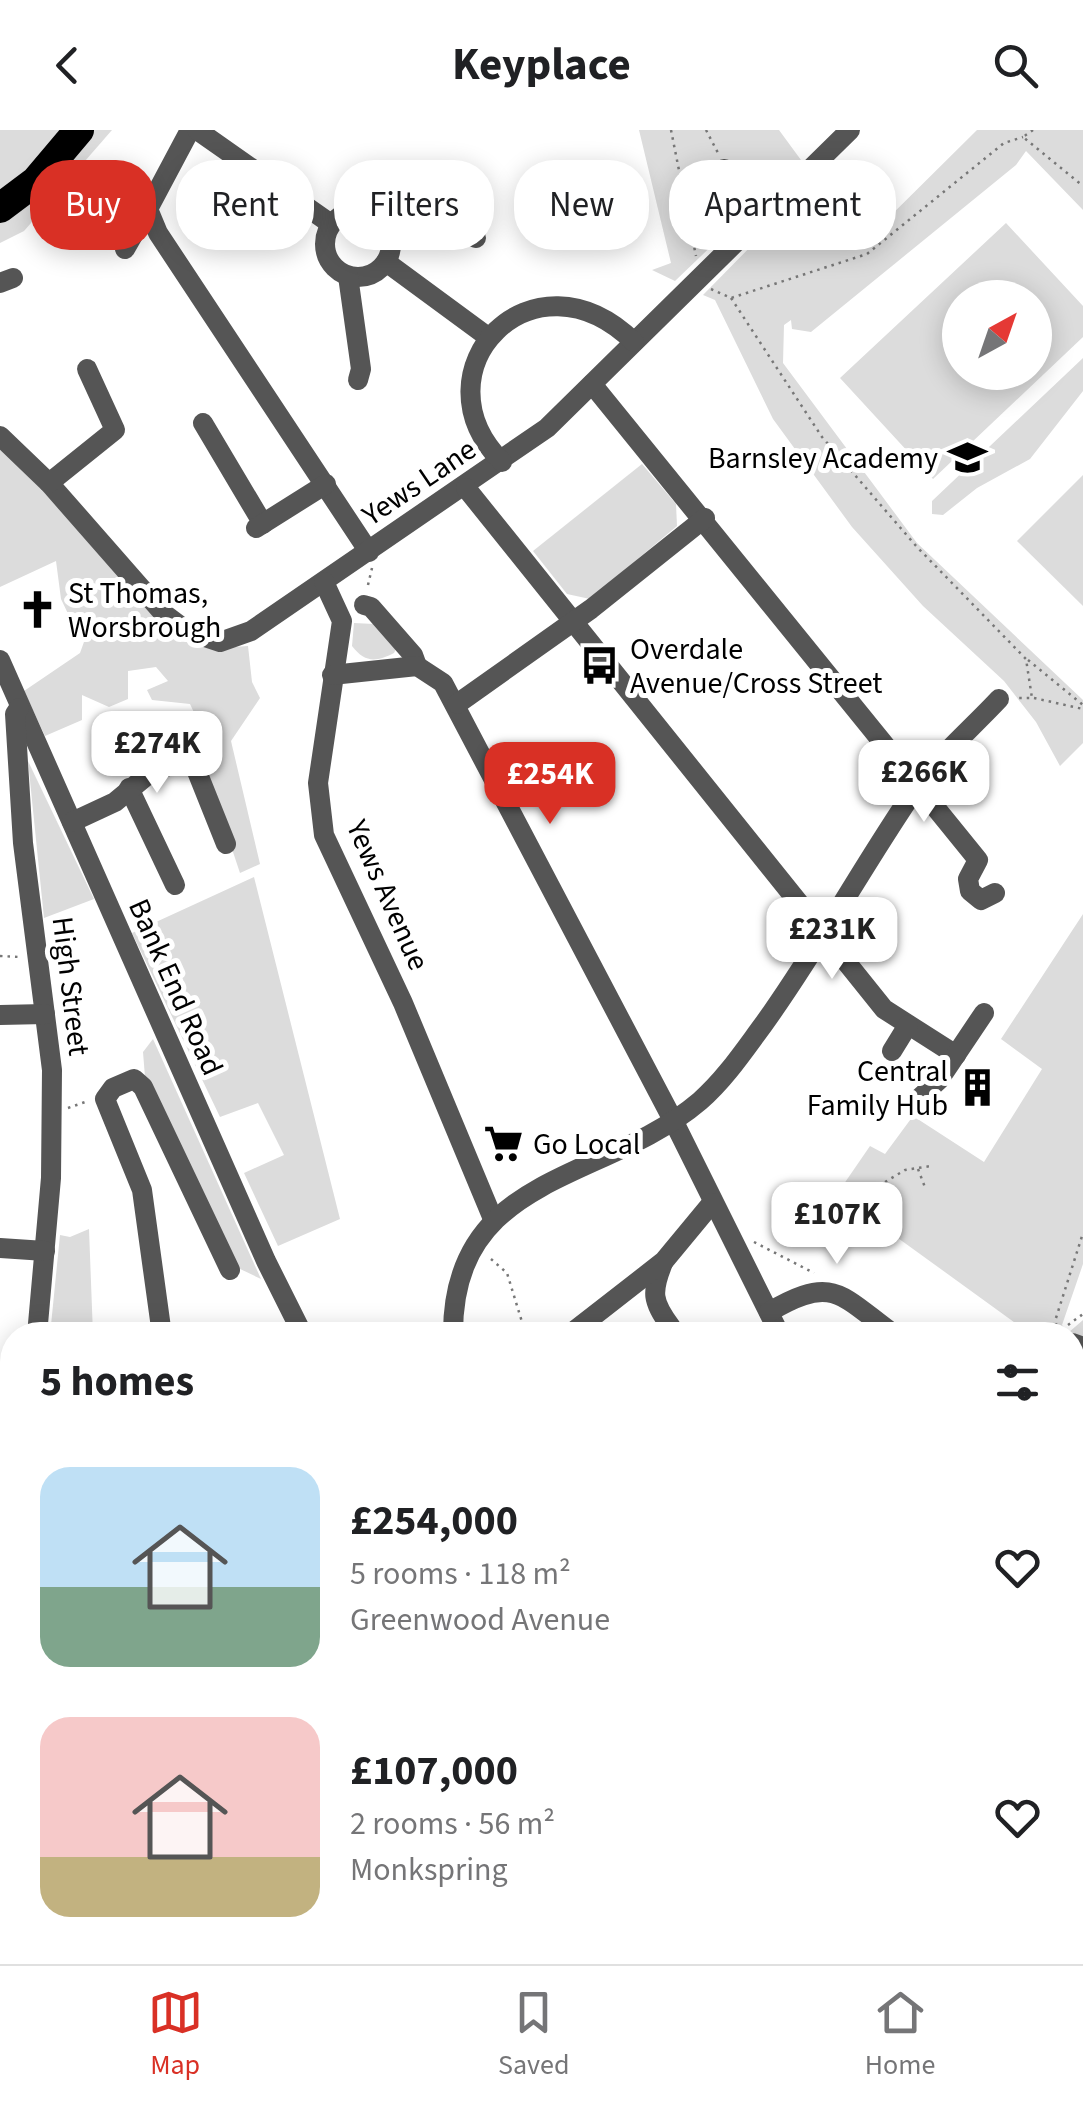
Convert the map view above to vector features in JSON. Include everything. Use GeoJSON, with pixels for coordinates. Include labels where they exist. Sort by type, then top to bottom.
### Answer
{"type":"FeatureCollection","features":[{"type":"Feature","properties":{"kind":"highway"},"geometry":{"type":"LineString","coordinates":[[0,208],[36,180],[78,130]]}},
{"type":"Feature","properties":{"kind":"street"},"geometry":{"type":"LineString","coordinates":[[156,196],[194,130],[331,224]]}},
{"type":"Feature","properties":{"kind":"street","name":"Yews Lane"},"geometry":{"type":"LineString","coordinates":[[819,160],[850,130]]}},
{"type":"Feature","properties":{"kind":"street"},"geometry":{"type":"LineString","coordinates":[[334,222],[326,254],[348,276],[361,369],[358,380]]}},
{"type":"Feature","properties":{"kind":"street"},"geometry":{"type":"LineString","coordinates":[[156,228],[373,550]]}},
{"type":"Feature","properties":{"kind":"street"},"geometry":{"type":"LineString","coordinates":[[348,276],[369,275],[386,262],[388,250]]}},
{"type":"Feature","properties":{"kind":"street","name":"Yews Lane"},"geometry":{"type":"LineString","coordinates":[[0,436],[49,483],[163,613],[187,631],[220,642],[252,631],[466,488],[547,428],[726,250]]}},
{"type":"Feature","properties":{"kind":"street"},"geometry":{"type":"LineString","coordinates":[[386,262],[488,338]]}},
{"type":"Feature","properties":{"kind":"street"},"geometry":{"type":"LineString","coordinates":[[502,462],[488,448],[475,421],[470,391],[476,362],[488,338],[512,318],[536,308],[563,304],[590,310],[614,322],[634,342]]}},
{"type":"Feature","properties":{"kind":"street"},"geometry":{"type":"LineString","coordinates":[[49,483],[115,430],[87,369]]}},
{"type":"Feature","properties":{"kind":"street"},"geometry":{"type":"LineString","coordinates":[[592,384],[704,518],[917,788],[980,853],[968,879],[970,891],[981,900],[996,893]]}},
{"type":"Feature","properties":{"kind":"street"},"geometry":{"type":"LineString","coordinates":[[203,423],[260,526],[326,484]]}},
{"type":"Feature","properties":{"kind":"street"},"geometry":{"type":"LineString","coordinates":[[466,488],[878,1000],[956,1055]]}},
{"type":"Feature","properties":{"kind":"street"},"geometry":{"type":"LineString","coordinates":[[457,704],[576,620],[704,518]]}},
{"type":"Feature","properties":{"kind":"street","name":"Yews Avenue"},"geometry":{"type":"LineString","coordinates":[[324,582],[342,620],[318,782],[324,835],[403,1004],[492,1219]]}},
{"type":"Feature","properties":{"kind":"street"},"geometry":{"type":"LineString","coordinates":[[364,605],[371,607],[413,655],[416,666]]}},
{"type":"Feature","properties":{"kind":"street","name":"Bank End Road"},"geometry":{"type":"LineString","coordinates":[[0,660],[12,712],[72,822],[296,1322]]}},
{"type":"Feature","properties":{"kind":"street"},"geometry":{"type":"LineString","coordinates":[[332,675],[416,666],[444,683],[674,1122],[773,1322]]}},
{"type":"Feature","properties":{"kind":"street"},"geometry":{"type":"LineString","coordinates":[[454,1322],[456,1283],[492,1219],[538,1186],[653,1136],[674,1122],[732,1068],[825,934],[917,788],[999,698]]}},
{"type":"Feature","properties":{"kind":"street","name":"High Street"},"geometry":{"type":"LineString","coordinates":[[12,712],[54,1109],[37,1322]]}},
{"type":"Feature","properties":{"kind":"street"},"geometry":{"type":"LineString","coordinates":[[72,822],[114,802],[156,768],[190,763],[196,768],[226,844]]}},
{"type":"Feature","properties":{"kind":"street"},"geometry":{"type":"LineString","coordinates":[[129,788],[175,885]]}},
{"type":"Feature","properties":{"kind":"street"},"geometry":{"type":"LineString","coordinates":[[914,1102],[939,1080],[984,1013]]}},
{"type":"Feature","properties":{"kind":"street"},"geometry":{"type":"LineString","coordinates":[[0,1015],[45,1014]]}},
{"type":"Feature","properties":{"kind":"street"},"geometry":{"type":"LineString","coordinates":[[892,1051],[908,1024]]}},
{"type":"Feature","properties":{"kind":"street"},"geometry":{"type":"LineString","coordinates":[[160,1322],[142,1190],[104,1099],[113,1088],[134,1079],[143,1087],[230,1270]]}},
{"type":"Feature","properties":{"kind":"street"},"geometry":{"type":"LineString","coordinates":[[586,1322],[664,1261],[712,1203]]}},
{"type":"Feature","properties":{"kind":"street"},"geometry":{"type":"LineString","coordinates":[[0,1248],[45,1252]]}},
{"type":"Feature","properties":{"kind":"street"},"geometry":{"type":"LineString","coordinates":[[664,1261],[652,1289],[654,1305],[667,1322]]}},
{"type":"Feature","properties":{"kind":"street"},"geometry":{"type":"LineString","coordinates":[[768,1312],[806,1292],[834,1292],[877,1322]]}},
{"type":"Feature","properties":{"kind":"path"},"geometry":{"type":"LineString","coordinates":[[671,130],[700,276],[710,289],[731,298],[822,437],[917,548],[1026,659],[1083,707]]}},
{"type":"Feature","properties":{"kind":"path"},"geometry":{"type":"LineString","coordinates":[[706,130],[720,160]]}},
{"type":"Feature","properties":{"kind":"path"},"geometry":{"type":"LineString","coordinates":[[731,298],[868,254],[1004,143],[1033,130]]}},
{"type":"Feature","properties":{"kind":"path"},"geometry":{"type":"LineString","coordinates":[[1023,137],[1083,186]]}},
{"type":"Feature","properties":{"kind":"path"},"geometry":{"type":"LineString","coordinates":[[364,605],[373,550]]}},
{"type":"Feature","properties":{"kind":"path"},"geometry":{"type":"LineString","coordinates":[[1026,659],[1032,698]]}},
{"type":"Feature","properties":{"kind":"path"},"geometry":{"type":"LineString","coordinates":[[999,698],[1032,698],[1083,707]]}},
{"type":"Feature","properties":{"kind":"path"},"geometry":{"type":"LineString","coordinates":[[54,1109],[76,1108],[104,1099]]}},
{"type":"Feature","properties":{"kind":"path"},"geometry":{"type":"LineString","coordinates":[[840,1209],[905,1170],[931,1166]]}},
{"type":"Feature","properties":{"kind":"path"},"geometry":{"type":"LineString","coordinates":[[917,1168],[926,1190]]}},
{"type":"Feature","properties":{"kind":"path"},"geometry":{"type":"LineString","coordinates":[[1056,1322],[1083,1233]]}},
{"type":"Feature","properties":{"kind":"path"},"geometry":{"type":"LineString","coordinates":[[754,1242],[817,1275]]}},
{"type":"Feature","properties":{"kind":"path"},"geometry":{"type":"LineString","coordinates":[[474,1247],[507,1273],[522,1322]]}},
{"type":"Feature","properties":{"kind":"shaded area"},"geometry":{"type":"Polygon","coordinates":[[[0,130],[63,130],[38,160],[30,160],[27,173],[0,194],[0,130]]]}},
{"type":"Feature","properties":{"kind":"shaded area"},"geometry":{"type":"Polygon","coordinates":[[[90,130],[112,130],[86,160],[60,160],[90,130]]]}},
{"type":"Feature","properties":{"kind":"shaded area"},"geometry":{"type":"Polygon","coordinates":[[[639,130],[779,130],[801,160],[669,160],[669,250],[707,250],[675,281],[652,270],[671,263],[639,130]]]}},
{"type":"Feature","properties":{"kind":"shaded area"},"geometry":{"type":"Polygon","coordinates":[[[977,130],[1083,130],[1083,210],[1026,151],[1016,165],[811,332],[792,329],[791,320],[784,325],[783,363],[917,543],[1083,700],[1083,743],[1060,766],[1036,722],[1004,681],[923,606],[852,527],[773,419],[715,300],[703,295],[747,250],[896,250],[896,210],[977,130]]]}},
{"type":"Feature","properties":{"kind":"shaded area"},"geometry":{"type":"Polygon","coordinates":[[[30,189],[30,224],[24,231],[0,243],[0,219],[30,189]]]}},
{"type":"Feature","properties":{"kind":"shaded area"},"geometry":{"type":"Polygon","coordinates":[[[1006,223],[1083,306],[1083,337],[1052,366],[1052,280],[945,280],[1006,223]]]}},
{"type":"Feature","properties":{"kind":"shaded area"},"geometry":{"type":"Polygon","coordinates":[[[942,283],[942,390],[1027,390],[933,479],[840,378],[942,283]]]}},
{"type":"Feature","properties":{"kind":"shaded area"},"geometry":{"type":"Polygon","coordinates":[[[1083,358],[1083,391],[1030,459],[977,488],[943,515],[932,514],[932,501],[1083,358]]]}},
{"type":"Feature","properties":{"kind":"shaded area"},"geometry":{"type":"Polygon","coordinates":[[[0,447],[73,522],[218,648],[248,646],[252,682],[260,698],[231,741],[260,864],[240,873],[209,780],[207,740],[190,704],[152,700],[147,690],[168,681],[156,667],[128,671],[128,699],[109,707],[82,695],[82,720],[45,736],[24,691],[80,653],[89,628],[72,622],[61,599],[56,561],[0,587],[0,447]]]}},
{"type":"Feature","properties":{"kind":"shaded area"},"geometry":{"type":"Polygon","coordinates":[[[642,464],[676,504],[677,526],[590,599],[567,594],[533,551],[642,464]]]}},
{"type":"Feature","properties":{"kind":"shaded area"},"geometry":{"type":"Polygon","coordinates":[[[1083,475],[1083,606],[1017,541],[1083,475]]]}},
{"type":"Feature","properties":{"kind":"shaded area"},"geometry":{"type":"Polygon","coordinates":[[[354,623],[374,624],[397,647],[394,653],[376,659],[362,656],[352,646],[354,623]]]}},
{"type":"Feature","properties":{"kind":"shaded area"},"geometry":{"type":"Polygon","coordinates":[[[28,761],[94,899],[44,918],[28,761]]]}},
{"type":"Feature","properties":{"kind":"shaded area"},"geometry":{"type":"Polygon","coordinates":[[[254,877],[340,1219],[278,1246],[244,1173],[284,1155],[258,1103],[220,1117],[132,933],[254,877]]]}},
{"type":"Feature","properties":{"kind":"shaded area"},"geometry":{"type":"Polygon","coordinates":[[[1083,914],[1083,1264],[1063,1322],[1014,1322],[837,1194],[870,1146],[885,1154],[913,1116],[984,1162],[1042,1069],[1001,1039],[1083,914]]]}},
{"type":"Feature","properties":{"kind":"shaded area"},"geometry":{"type":"Polygon","coordinates":[[[153,1039],[261,1279],[236,1267],[145,1077],[143,1052],[153,1039]]]}},
{"type":"Feature","properties":{"kind":"shaded area"},"geometry":{"type":"Polygon","coordinates":[[[89,1229],[93,1322],[51,1322],[60,1235],[70,1237],[89,1229]]]}},
{"type":"Feature","properties":{"kind":"place","name":"Barnsley Academy"},"geometry":{"type":"Point","coordinates":[968,458]}},
{"type":"Feature","properties":{"kind":"place","name":"St Thomas, Worsbrough"},"geometry":{"type":"Point","coordinates":[38,610]}},
{"type":"Feature","properties":{"kind":"place","name":"Overdale Avenue/Cross Street"},"geometry":{"type":"Point","coordinates":[600,666]}},
{"type":"Feature","properties":{"kind":"place","name":"Central Family Hub"},"geometry":{"type":"Point","coordinates":[978,1088]}},
{"type":"Feature","properties":{"kind":"place","name":"Go Local"},"geometry":{"type":"Point","coordinates":[503,1144]}}]}
